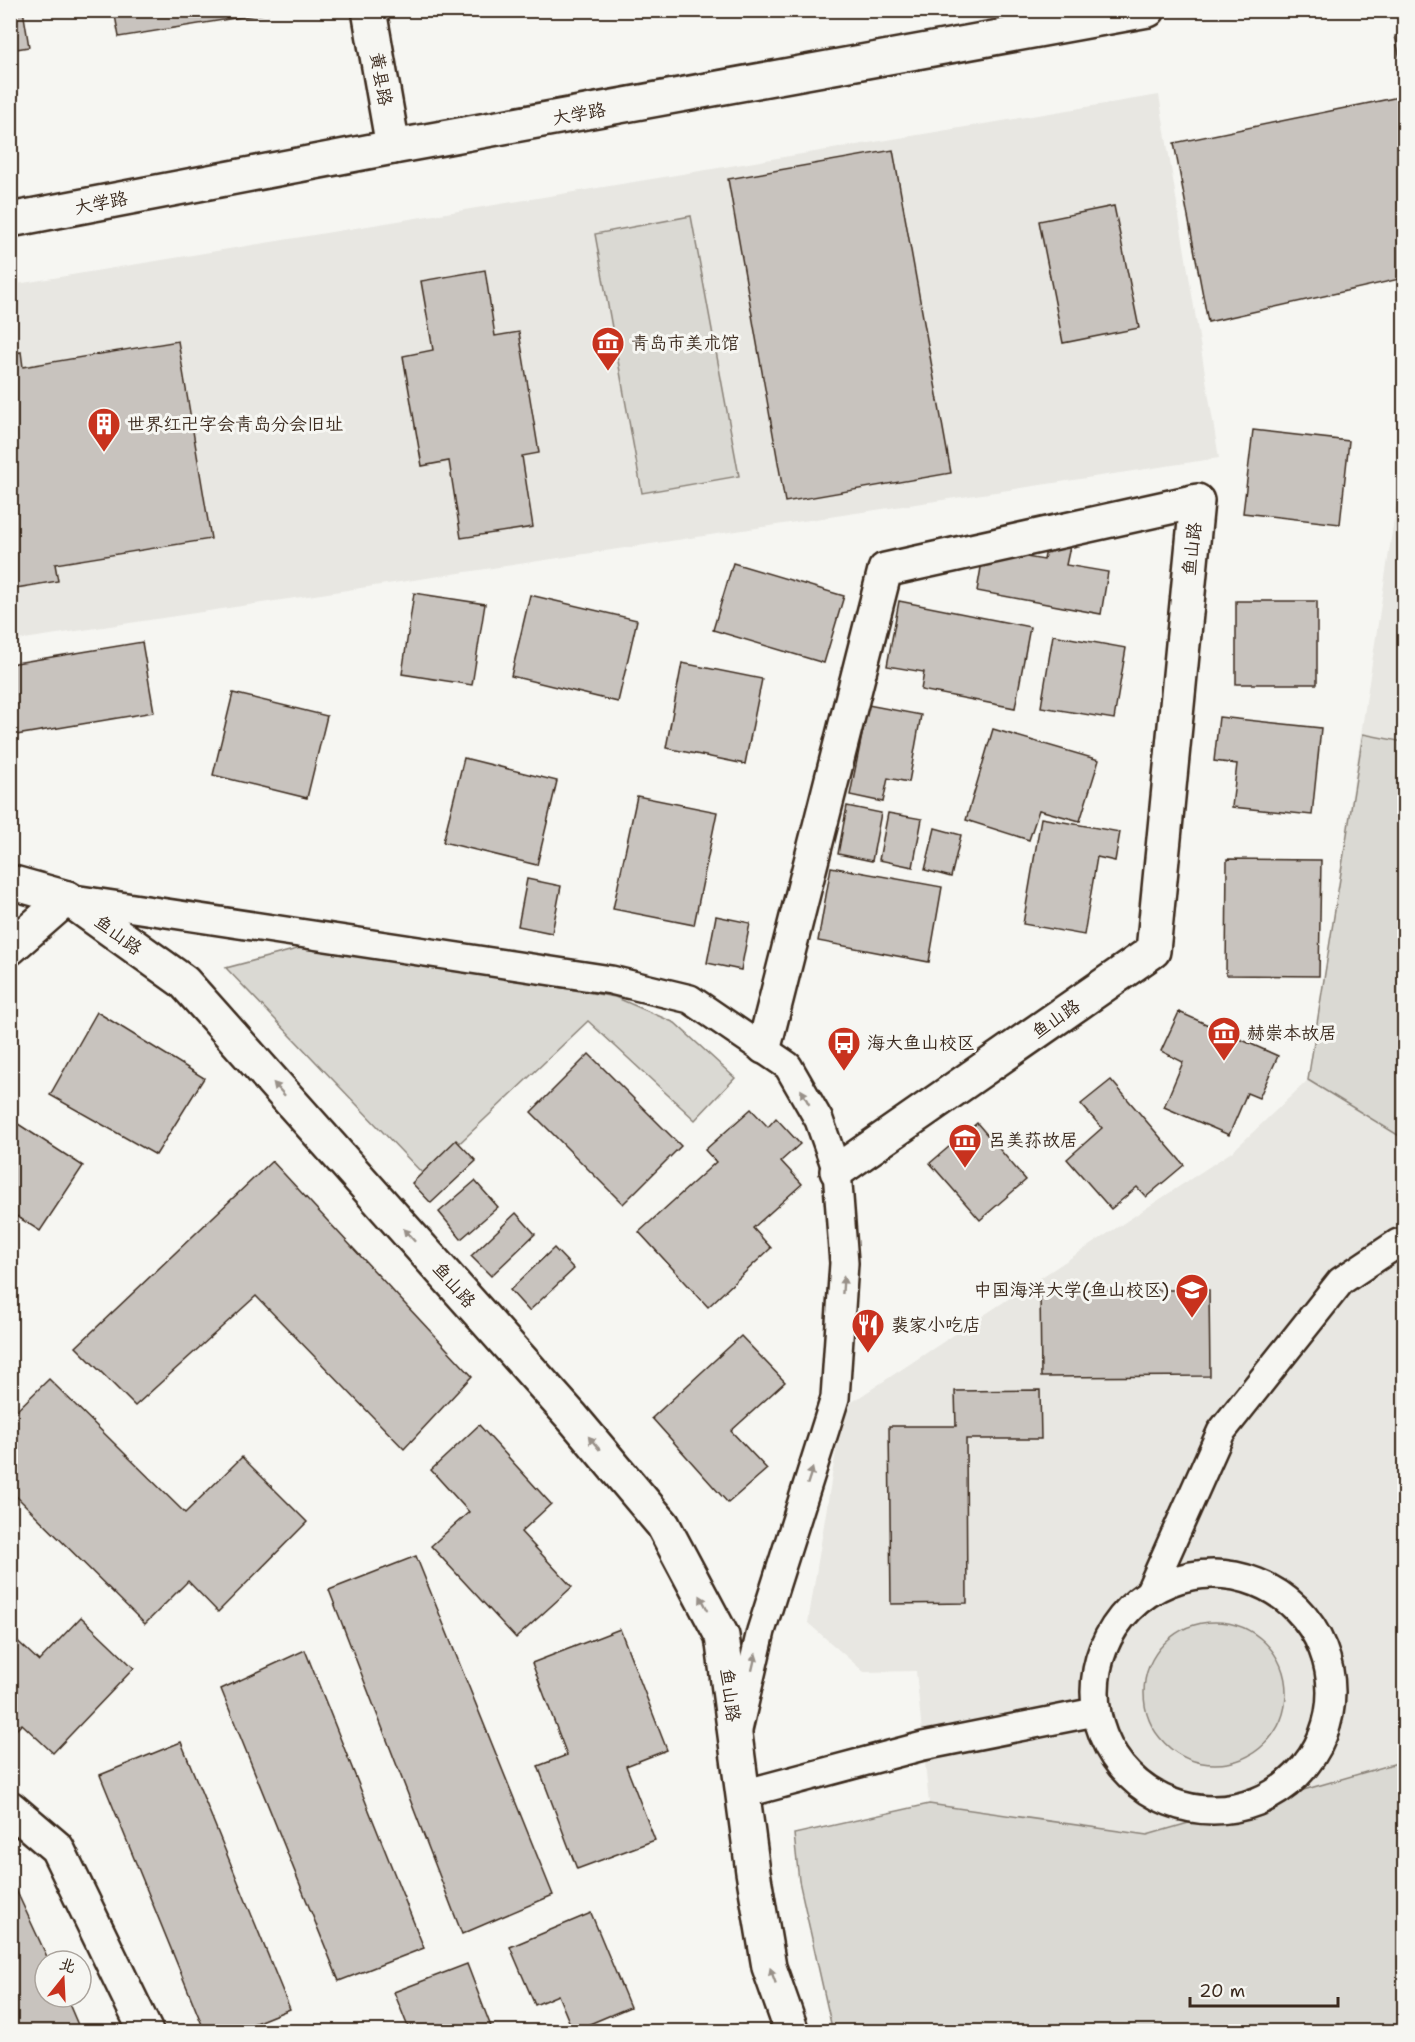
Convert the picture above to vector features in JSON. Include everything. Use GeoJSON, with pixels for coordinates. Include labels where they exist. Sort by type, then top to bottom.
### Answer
{"type":"FeatureCollection","features":[{"type":"Feature","properties":{"kind":"main road","name":"黄县路"},"geometry":{"type":"LineString","coordinates":[[369,10],[393,147]]}},
{"type":"Feature","properties":{"kind":"main road","name":"大学路"},"geometry":{"type":"LineString","coordinates":[[10,220],[393,147],[1148,10]]}},
{"type":"Feature","properties":{"kind":"main road","name":"鱼山路"},"geometry":{"type":"LineString","coordinates":[[764,1047],[885,570],[1197,501],[1153,951],[837,1171]]}},
{"type":"Feature","properties":{"kind":"main road","name":"鱼山路"},"geometry":{"type":"LineString","coordinates":[[10,882],[67,898],[184,982],[573,1419],[663,1525],[722,1636],[769,1967],[792,2031]]}},
{"type":"Feature","properties":{"kind":"main road"},"geometry":{"type":"LineString","coordinates":[[10,948],[67,898]]}},
{"type":"Feature","properties":{"kind":"main road"},"geometry":{"type":"LineString","coordinates":[[10,1808],[57,1848],[146,2031]]}},
{"type":"Feature","properties":{"kind":"lane","name":"鱼山路"},"geometry":{"type":"LineString","coordinates":[[67,898],[611,980],[690,999],[764,1047],[788,1066],[819,1120],[837,1171],[844,1263],[835,1398],[761,1631],[736,1740]]}},
{"type":"Feature","properties":{"kind":"lane"},"geometry":{"type":"LineString","coordinates":[[1150,1591],[1221,1432],[1341,1281],[1404,1242]]}},
{"type":"Feature","properties":{"kind":"lane"},"geometry":{"type":"LineString","coordinates":[[1227,1575],[1266,1585],[1299,1610],[1321,1642],[1332,1682],[1329,1721],[1312,1759],[1285,1788],[1248,1806],[1209,1811],[1169,1803],[1135,1782],[1109,1750],[1095,1713],[1095,1678],[1104,1644],[1123,1615],[1150,1591],[1187,1576],[1227,1575]]}},
{"type":"Feature","properties":{"kind":"lane"},"geometry":{"type":"LineString","coordinates":[[743,1794],[923,1746],[1095,1713]]}},
{"type":"Feature","properties":{"kind":"shaded area","name":"青岛市美术馆"},"geometry":{"type":"Polygon","coordinates":[[[1159,95],[1219,458],[11,641],[11,285],[1159,95]]]}},
{"type":"Feature","properties":{"kind":"shaded area"},"geometry":{"type":"Polygon","coordinates":[[[691,216],[739,476],[642,493],[595,234],[691,216]]]}},
{"type":"Feature","properties":{"kind":"shaded area","name":"中国海洋大学(鱼山校区)"},"geometry":{"type":"Polygon","coordinates":[[[1404,454],[1404,2031],[837,2031],[832,2028],[799,1881],[794,1834],[929,1804],[916,1671],[864,1672],[808,1623],[843,1408],[1233,1151],[1308,1080],[1404,454]]]}},
{"type":"Feature","properties":{"kind":"shaded area"},"geometry":{"type":"Polygon","coordinates":[[[1363,734],[1404,742],[1404,1132],[1401,1137],[1308,1080],[1363,734]]]}},
{"type":"Feature","properties":{"kind":"shaded area"},"geometry":{"type":"Polygon","coordinates":[[[312,945],[615,997],[675,1023],[735,1078],[695,1120],[588,1021],[425,1176],[226,968],[312,945]]]}},
{"type":"Feature","properties":{"kind":"shaded area"},"geometry":{"type":"Polygon","coordinates":[[[1215,1622],[1242,1628],[1265,1643],[1280,1666],[1286,1693],[1280,1720],[1265,1743],[1242,1758],[1215,1764],[1188,1758],[1165,1743],[1150,1720],[1144,1693],[1150,1666],[1165,1643],[1188,1628],[1215,1622]]]}},
{"type":"Feature","properties":{"kind":"shaded area"},"geometry":{"type":"Polygon","coordinates":[[[1404,1761],[1404,2031],[837,2032],[832,2028],[799,1881],[794,1834],[929,1804],[1147,1835],[1404,1761]]]}},
{"type":"Feature","properties":{"kind":"building"},"geometry":{"type":"Polygon","coordinates":[[[10,10],[23,10],[29,47],[10,50],[10,10]]]}},
{"type":"Feature","properties":{"kind":"building"},"geometry":{"type":"Polygon","coordinates":[[[114,10],[284,10],[119,37],[114,10]]]}},
{"type":"Feature","properties":{"kind":"building"},"geometry":{"type":"Polygon","coordinates":[[[1404,33],[1404,77],[1395,36],[1404,33]]]}},
{"type":"Feature","properties":{"kind":"building"},"geometry":{"type":"Polygon","coordinates":[[[1404,96],[1404,278],[1208,322],[1174,143],[1404,96]]]}},
{"type":"Feature","properties":{"kind":"building"},"geometry":{"type":"Polygon","coordinates":[[[893,150],[951,473],[785,502],[728,179],[893,150]]]}},
{"type":"Feature","properties":{"kind":"building"},"geometry":{"type":"Polygon","coordinates":[[[1114,206],[1139,328],[1063,343],[1039,221],[1114,206]]]}},
{"type":"Feature","properties":{"kind":"building"},"geometry":{"type":"Polygon","coordinates":[[[485,270],[495,336],[519,332],[539,453],[522,456],[533,527],[461,538],[449,461],[422,466],[403,356],[433,350],[421,281],[485,270]]]}},
{"type":"Feature","properties":{"kind":"building","name":"世界红卍字会青岛分会旧址"},"geometry":{"type":"Polygon","coordinates":[[[178,341],[211,539],[55,564],[58,581],[10,589],[10,354],[21,352],[23,367],[178,341]]]}},
{"type":"Feature","properties":{"kind":"building"},"geometry":{"type":"Polygon","coordinates":[[[1253,430],[1349,441],[1340,524],[1243,513],[1253,430]]]}},
{"type":"Feature","properties":{"kind":"building"},"geometry":{"type":"Polygon","coordinates":[[[1048,538],[1071,542],[1066,565],[1108,572],[1101,614],[977,591],[984,550],[1044,560],[1048,538]]]}},
{"type":"Feature","properties":{"kind":"building"},"geometry":{"type":"Polygon","coordinates":[[[733,563],[844,596],[824,663],[713,630],[733,563]]]}},
{"type":"Feature","properties":{"kind":"building"},"geometry":{"type":"Polygon","coordinates":[[[414,593],[485,604],[472,685],[402,674],[414,593]]]}},
{"type":"Feature","properties":{"kind":"building"},"geometry":{"type":"Polygon","coordinates":[[[530,595],[637,620],[618,702],[511,676],[530,595]]]}},
{"type":"Feature","properties":{"kind":"building"},"geometry":{"type":"Polygon","coordinates":[[[899,601],[1030,627],[1015,708],[921,690],[924,672],[887,666],[899,601]]]}},
{"type":"Feature","properties":{"kind":"building"},"geometry":{"type":"Polygon","coordinates":[[[1236,601],[1317,601],[1317,684],[1236,684],[1236,601]]]}},
{"type":"Feature","properties":{"kind":"building"},"geometry":{"type":"Polygon","coordinates":[[[1053,635],[1126,648],[1114,719],[1041,707],[1053,635]]]}},
{"type":"Feature","properties":{"kind":"building"},"geometry":{"type":"Polygon","coordinates":[[[142,642],[154,712],[10,736],[10,664],[142,642]]]}},
{"type":"Feature","properties":{"kind":"building"},"geometry":{"type":"Polygon","coordinates":[[[682,663],[762,679],[745,764],[666,748],[682,663]]]}},
{"type":"Feature","properties":{"kind":"building"},"geometry":{"type":"Polygon","coordinates":[[[233,693],[327,716],[307,798],[213,775],[233,693]]]}},
{"type":"Feature","properties":{"kind":"building"},"geometry":{"type":"Polygon","coordinates":[[[868,705],[921,715],[909,782],[888,778],[883,802],[850,795],[868,705]]]}},
{"type":"Feature","properties":{"kind":"building"},"geometry":{"type":"Polygon","coordinates":[[[1219,717],[1321,728],[1312,815],[1232,807],[1237,764],[1214,761],[1219,717]]]}},
{"type":"Feature","properties":{"kind":"building"},"geometry":{"type":"Polygon","coordinates":[[[993,729],[1099,760],[1080,821],[1039,810],[1029,840],[966,820],[993,729]]]}},
{"type":"Feature","properties":{"kind":"building"},"geometry":{"type":"Polygon","coordinates":[[[464,758],[557,781],[537,865],[443,842],[464,758]]]}},
{"type":"Feature","properties":{"kind":"building"},"geometry":{"type":"Polygon","coordinates":[[[637,796],[717,812],[694,925],[613,909],[637,796]]]}},
{"type":"Feature","properties":{"kind":"building"},"geometry":{"type":"Polygon","coordinates":[[[847,806],[881,813],[872,861],[838,854],[847,806]]]}},
{"type":"Feature","properties":{"kind":"building"},"geometry":{"type":"Polygon","coordinates":[[[888,813],[922,819],[913,867],[879,860],[888,813]]]}},
{"type":"Feature","properties":{"kind":"building"},"geometry":{"type":"Polygon","coordinates":[[[1041,818],[1120,832],[1115,861],[1097,857],[1084,935],[1023,924],[1041,818]]]}},
{"type":"Feature","properties":{"kind":"building"},"geometry":{"type":"Polygon","coordinates":[[[935,828],[961,835],[951,877],[925,870],[935,828]]]}},
{"type":"Feature","properties":{"kind":"building"},"geometry":{"type":"Polygon","coordinates":[[[1227,859],[1321,860],[1319,976],[1226,975],[1227,859]]]}},
{"type":"Feature","properties":{"kind":"building"},"geometry":{"type":"Polygon","coordinates":[[[831,867],[942,887],[929,962],[818,941],[831,867]]]}},
{"type":"Feature","properties":{"kind":"building"},"geometry":{"type":"Polygon","coordinates":[[[527,879],[561,886],[552,933],[518,926],[527,879]]]}},
{"type":"Feature","properties":{"kind":"building"},"geometry":{"type":"Polygon","coordinates":[[[716,916],[750,923],[741,970],[707,963],[716,916]]]}},
{"type":"Feature","properties":{"kind":"building"},"geometry":{"type":"Polygon","coordinates":[[[97,1012],[204,1078],[156,1155],[50,1095],[97,1012]]]}},
{"type":"Feature","properties":{"kind":"building"},"geometry":{"type":"Polygon","coordinates":[[[1179,1012],[1278,1056],[1259,1098],[1247,1093],[1229,1135],[1164,1107],[1183,1062],[1161,1051],[1179,1012]]]}},
{"type":"Feature","properties":{"kind":"building"},"geometry":{"type":"Polygon","coordinates":[[[589,1054],[681,1146],[623,1204],[531,1112],[589,1054]]]}},
{"type":"Feature","properties":{"kind":"building"},"geometry":{"type":"Polygon","coordinates":[[[1111,1080],[1184,1165],[1146,1197],[1137,1187],[1111,1209],[1067,1159],[1102,1128],[1081,1104],[1111,1080]]]}},
{"type":"Feature","properties":{"kind":"building"},"geometry":{"type":"Polygon","coordinates":[[[751,1109],[768,1127],[776,1118],[800,1144],[781,1161],[802,1184],[753,1228],[771,1248],[708,1307],[639,1232],[716,1162],[705,1150],[751,1109]]]}},
{"type":"Feature","properties":{"kind":"building"},"geometry":{"type":"Polygon","coordinates":[[[15,1122],[83,1166],[40,1231],[10,1212],[10,1129],[15,1122]]]}},
{"type":"Feature","properties":{"kind":"building"},"geometry":{"type":"Polygon","coordinates":[[[977,1123],[1026,1180],[980,1220],[930,1163],[977,1123]]]}},
{"type":"Feature","properties":{"kind":"building"},"geometry":{"type":"Polygon","coordinates":[[[456,1140],[476,1161],[431,1203],[412,1183],[456,1140]]]}},
{"type":"Feature","properties":{"kind":"building"},"geometry":{"type":"Polygon","coordinates":[[[272,1161],[472,1376],[404,1449],[256,1296],[135,1406],[76,1347],[272,1161]]]}},
{"type":"Feature","properties":{"kind":"building"},"geometry":{"type":"Polygon","coordinates":[[[475,1181],[498,1207],[461,1239],[439,1212],[475,1181]]]}},
{"type":"Feature","properties":{"kind":"building"},"geometry":{"type":"Polygon","coordinates":[[[516,1213],[535,1234],[491,1276],[471,1256],[516,1213]]]}},
{"type":"Feature","properties":{"kind":"building"},"geometry":{"type":"Polygon","coordinates":[[[554,1248],[574,1269],[529,1311],[510,1290],[554,1248]]]}},
{"type":"Feature","properties":{"kind":"building"},"geometry":{"type":"Polygon","coordinates":[[[1040,1290],[1209,1290],[1210,1376],[1041,1377],[1040,1290]]]}},
{"type":"Feature","properties":{"kind":"building"},"geometry":{"type":"Polygon","coordinates":[[[741,1336],[785,1382],[731,1431],[767,1469],[728,1503],[652,1418],[741,1336]]]}},
{"type":"Feature","properties":{"kind":"building"},"geometry":{"type":"Polygon","coordinates":[[[49,1379],[185,1513],[242,1457],[307,1522],[218,1612],[188,1581],[145,1624],[10,1490],[10,1417],[49,1379]]]}},
{"type":"Feature","properties":{"kind":"building"},"geometry":{"type":"Polygon","coordinates":[[[1040,1390],[1041,1439],[966,1439],[967,1603],[891,1604],[889,1426],[956,1426],[955,1391],[1040,1390]]]}},
{"type":"Feature","properties":{"kind":"building"},"geometry":{"type":"Polygon","coordinates":[[[479,1425],[551,1504],[521,1532],[572,1587],[516,1638],[431,1546],[469,1512],[431,1470],[479,1425]]]}},
{"type":"Feature","properties":{"kind":"building"},"geometry":{"type":"Polygon","coordinates":[[[416,1556],[553,1895],[462,1934],[329,1590],[416,1556]]]}},
{"type":"Feature","properties":{"kind":"building"},"geometry":{"type":"Polygon","coordinates":[[[81,1617],[134,1668],[53,1753],[22,1724],[10,1736],[10,1634],[39,1661],[81,1617]]]}},
{"type":"Feature","properties":{"kind":"building"},"geometry":{"type":"Polygon","coordinates":[[[620,1629],[667,1750],[626,1766],[655,1840],[577,1869],[538,1766],[567,1755],[532,1663],[620,1629]]]}},
{"type":"Feature","properties":{"kind":"building"},"geometry":{"type":"Polygon","coordinates":[[[305,1650],[424,1948],[339,1981],[221,1689],[305,1650]]]}},
{"type":"Feature","properties":{"kind":"building"},"geometry":{"type":"Polygon","coordinates":[[[181,1742],[290,2009],[233,2032],[205,2032],[100,1775],[181,1742]]]}},
{"type":"Feature","properties":{"kind":"building"},"geometry":{"type":"Polygon","coordinates":[[[10,1877],[43,1949],[33,1949],[33,2009],[71,2009],[81,2032],[10,2032],[10,1877]]]}},
{"type":"Feature","properties":{"kind":"building"},"geometry":{"type":"Polygon","coordinates":[[[591,1913],[630,2007],[573,2031],[558,1995],[535,2005],[510,1947],[591,1913]]]}},
{"type":"Feature","properties":{"kind":"building"},"geometry":{"type":"Polygon","coordinates":[[[467,1964],[493,2032],[410,2032],[394,1992],[467,1964]]]}},
{"type":"Feature","properties":{"kind":"place","name":"青岛市美术馆"},"geometry":{"type":"Point","coordinates":[608,372]}},
{"type":"Feature","properties":{"kind":"place","name":"世界红卍字会青岛分会旧址"},"geometry":{"type":"Point","coordinates":[104,453]}},
{"type":"Feature","properties":{"kind":"place","name":"赫崇本故居"},"geometry":{"type":"Point","coordinates":[1224,1062]}},
{"type":"Feature","properties":{"kind":"place","name":"海大鱼山校区"},"geometry":{"type":"Point","coordinates":[844,1072]}},
{"type":"Feature","properties":{"kind":"place","name":"吕美荪故居"},"geometry":{"type":"Point","coordinates":[965,1169]}},
{"type":"Feature","properties":{"kind":"place","name":"中国海洋大学(鱼山校区)"},"geometry":{"type":"Point","coordinates":[1192,1319]}},
{"type":"Feature","properties":{"kind":"place","name":"裴家小吃店"},"geometry":{"type":"Point","coordinates":[868,1354]}}]}
